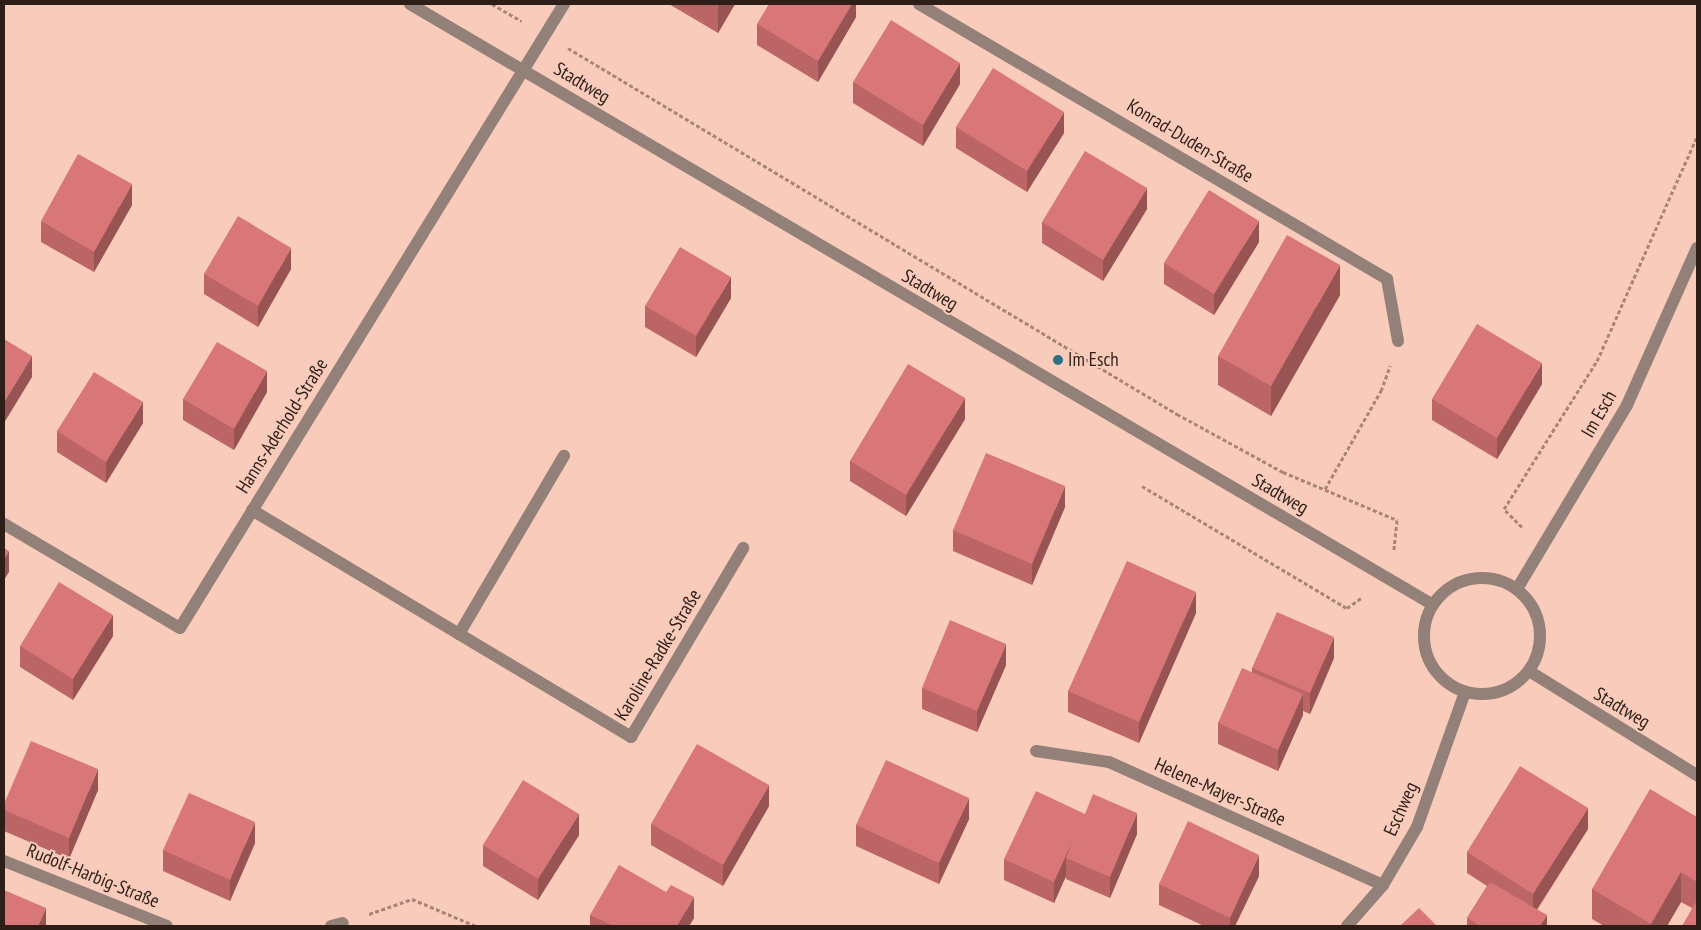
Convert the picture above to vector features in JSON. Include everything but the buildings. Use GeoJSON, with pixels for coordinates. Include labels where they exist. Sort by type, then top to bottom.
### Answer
{"type":"FeatureCollection","features":[{"type":"Feature","properties":{"kind":"street","name":"Stadtweg"},"geometry":{"type":"LineString","coordinates":[[410,4],[1433,605]]}},
{"type":"Feature","properties":{"kind":"street","name":"Hanns-Aderhold-Straße"},"geometry":{"type":"LineString","coordinates":[[4,524],[180,628],[564,4]]}},
{"type":"Feature","properties":{"kind":"street","name":"Konrad-Duden-Straße"},"geometry":{"type":"LineString","coordinates":[[920,4],[1387,279],[1398,341]]}},
{"type":"Feature","properties":{"kind":"street","name":"Im Esch"},"geometry":{"type":"LineString","coordinates":[[1517,589],[1627,405],[1697,248]]}},
{"type":"Feature","properties":{"kind":"street"},"geometry":{"type":"LineString","coordinates":[[459,634],[564,456]]}},
{"type":"Feature","properties":{"kind":"street","name":"Karoline-Radke-Straße"},"geometry":{"type":"LineString","coordinates":[[252,510],[631,737],[743,548]]}},
{"type":"Feature","properties":{"kind":"street"},"geometry":{"type":"LineString","coordinates":[[1500,580],[1517,589],[1538,618],[1538,655],[1529,671],[1501,692],[1465,692],[1443,678],[1428,656],[1426,621],[1433,605],[1462,581],[1500,580]]}},
{"type":"Feature","properties":{"kind":"street","name":"Stadtweg"},"geometry":{"type":"LineString","coordinates":[[1529,671],[1697,775]]}},
{"type":"Feature","properties":{"kind":"street","name":"Eschweg"},"geometry":{"type":"LineString","coordinates":[[1347,926],[1383,885],[1417,828],[1465,692]]}},
{"type":"Feature","properties":{"kind":"street","name":"Helene-Mayer-Straße"},"geometry":{"type":"LineString","coordinates":[[1036,751],[1109,762],[1383,885]]}},
{"type":"Feature","properties":{"kind":"street","name":"Rudolf-Harbig-Straße"},"geometry":{"type":"LineString","coordinates":[[4,861],[168,926]]}},
{"type":"Feature","properties":{"kind":"path"},"geometry":{"type":"LineString","coordinates":[[492,4],[1177,414],[1283,472],[1397,520],[1390,579],[1347,608],[1142,486]]}},
{"type":"Feature","properties":{"kind":"path"},"geometry":{"type":"LineString","coordinates":[[1541,547],[1504,509],[1597,361],[1697,136]]}},
{"type":"Feature","properties":{"kind":"path"},"geometry":{"type":"LineString","coordinates":[[1325,489],[1381,391],[1398,341]]}},
{"type":"Feature","properties":{"kind":"path"},"geometry":{"type":"LineString","coordinates":[[337,925],[412,899],[476,926]]}},
{"type":"Feature","properties":{"kind":"place","name":"Im Esch"},"geometry":{"type":"Point","coordinates":[1058,360]}}]}
